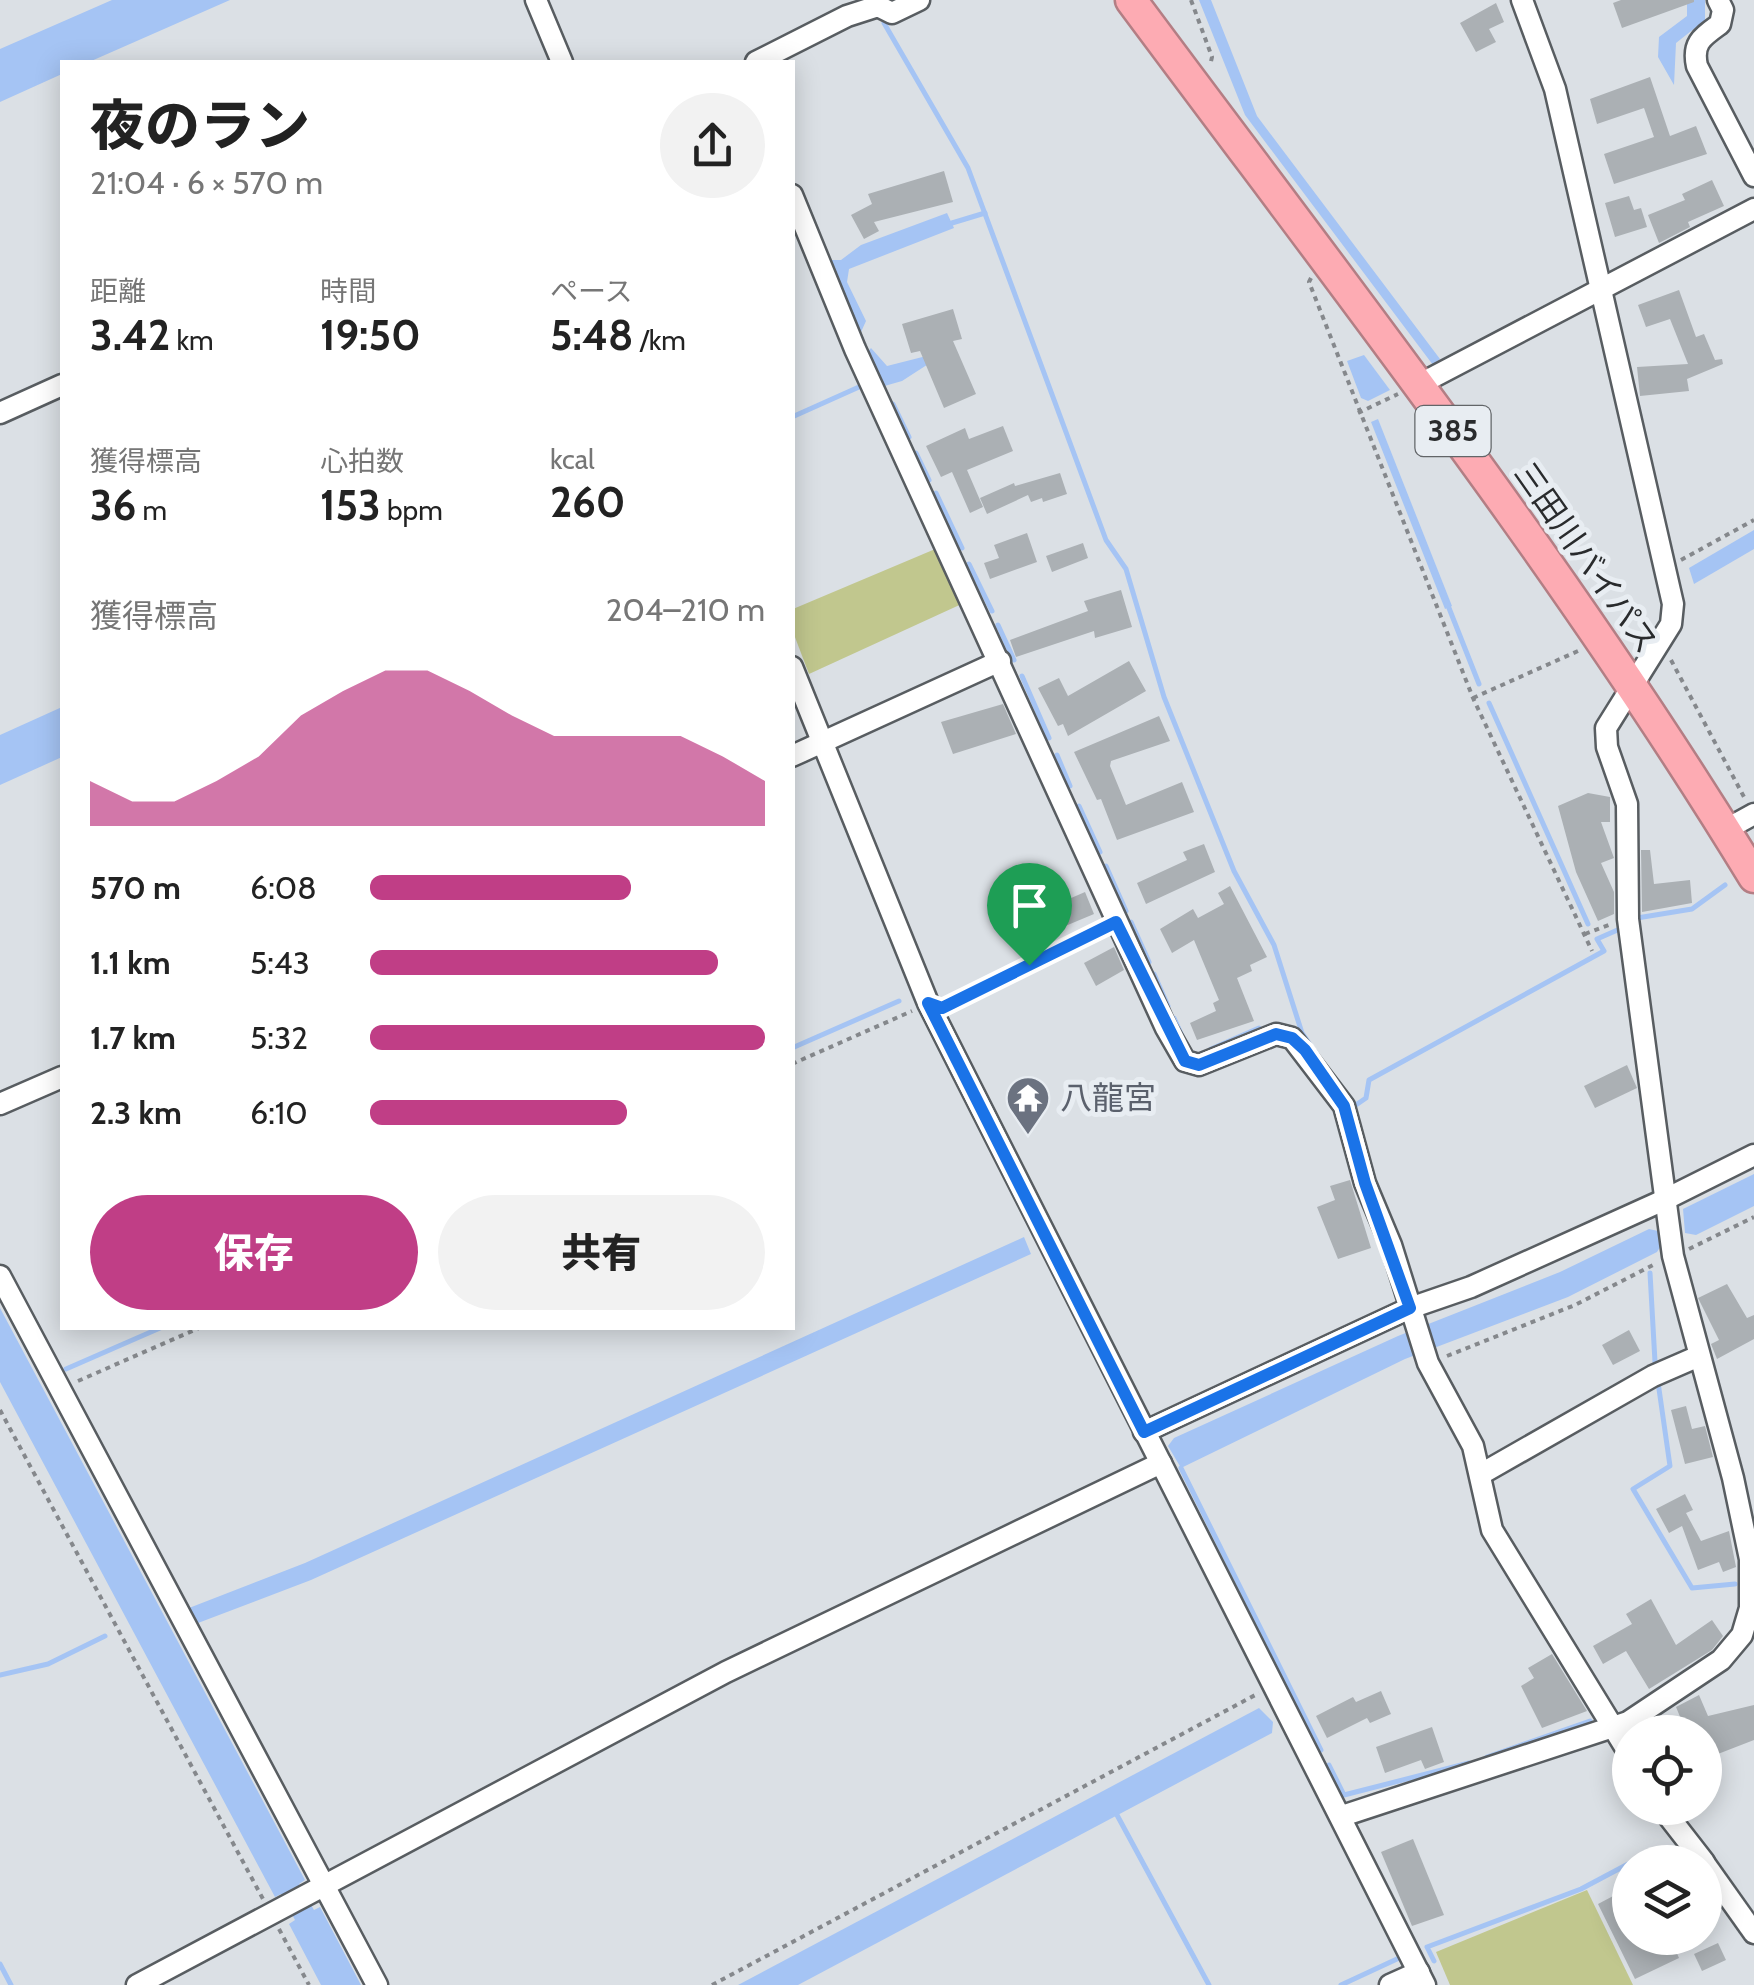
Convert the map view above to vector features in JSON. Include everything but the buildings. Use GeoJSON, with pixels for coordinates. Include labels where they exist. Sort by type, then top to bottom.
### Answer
{"type":"FeatureCollection","features":[{"type":"Feature","properties":{"kind":"highway","name":"三田川バイパス"},"geometry":{"type":"LineString","coordinates":[[1131,0],[1420,384],[1634,687],[1754,877]]}},
{"type":"Feature","properties":{"kind":"street"},"geometry":{"type":"LineString","coordinates":[[536,0],[561,60]]}},
{"type":"Feature","properties":{"kind":"street"},"geometry":{"type":"LineString","coordinates":[[760,60],[847,16],[878,6],[892,13],[919,0]]}},
{"type":"Feature","properties":{"kind":"street"},"geometry":{"type":"LineString","coordinates":[[1522,0],[1556,89],[1604,289],[1636,458],[1668,567],[1673,604],[1671,624],[1606,728],[1606,746],[1627,804],[1628,919],[1673,1256],[1734,1478],[1753,1581],[1742,1635],[1721,1660],[1687,1686],[1637,1715]]}},
{"type":"Feature","properties":{"kind":"street"},"geometry":{"type":"LineString","coordinates":[[1718,0],[1723,10],[1720,24],[1698,40],[1694,52],[1697,66],[1754,176]]}},
{"type":"Feature","properties":{"kind":"street"},"geometry":{"type":"LineString","coordinates":[[795,202],[855,349],[1116,922],[1185,1061],[1199,1065],[1276,1034],[1292,1038],[1305,1050],[1344,1106],[1365,1183],[1427,1360],[1473,1446],[1492,1530],[1612,1725]]}},
{"type":"Feature","properties":{"kind":"street"},"geometry":{"type":"LineString","coordinates":[[1420,384],[1604,289],[1622,275],[1695,244],[1754,210]]}},
{"type":"Feature","properties":{"kind":"street"},"geometry":{"type":"LineString","coordinates":[[0,413],[60,387]]}},
{"type":"Feature","properties":{"kind":"street"},"geometry":{"type":"LineString","coordinates":[[795,755],[1000,661]]}},
{"type":"Feature","properties":{"kind":"street"},"geometry":{"type":"LineString","coordinates":[[795,675],[928,1003],[1422,1978],[1390,1985]]}},
{"type":"Feature","properties":{"kind":"street"},"geometry":{"type":"LineString","coordinates":[[1725,830],[1753,814]]}},
{"type":"Feature","properties":{"kind":"street"},"geometry":{"type":"LineString","coordinates":[[0,1104],[60,1078]]}},
{"type":"Feature","properties":{"kind":"street"},"geometry":{"type":"LineString","coordinates":[[1144,1432],[1413,1315],[1754,1155]]}},
{"type":"Feature","properties":{"kind":"street"},"geometry":{"type":"LineString","coordinates":[[0,1276],[317,1890],[377,1985]]}},
{"type":"Feature","properties":{"kind":"street"},"geometry":{"type":"LineString","coordinates":[[1481,1474],[1654,1376],[1699,1356]]}},
{"type":"Feature","properties":{"kind":"street"},"geometry":{"type":"LineString","coordinates":[[137,1985],[726,1672],[1162,1463]]}},
{"type":"Feature","properties":{"kind":"street"},"geometry":{"type":"LineString","coordinates":[[1342,1816],[1612,1729]]}},
{"type":"Feature","properties":{"kind":"street"},"geometry":{"type":"LineString","coordinates":[[1675,1825],[1690,1845]]}},
{"type":"Feature","properties":{"kind":"street"},"geometry":{"type":"LineString","coordinates":[[1722,1888],[1754,1932]]}},
{"type":"Feature","properties":{"kind":"path"},"geometry":{"type":"LineString","coordinates":[[1191,0],[1212,56],[1202,96]]}},
{"type":"Feature","properties":{"kind":"path"},"geometry":{"type":"LineString","coordinates":[[1324,256],[1309,282],[1358,413],[1473,698],[1592,951]]}},
{"type":"Feature","properties":{"kind":"path"},"geometry":{"type":"LineString","coordinates":[[1358,413],[1420,384]]}},
{"type":"Feature","properties":{"kind":"path"},"geometry":{"type":"LineString","coordinates":[[1668,567],[1754,520]]}},
{"type":"Feature","properties":{"kind":"path"},"geometry":{"type":"LineString","coordinates":[[1473,698],[1582,649],[1598,637]]}},
{"type":"Feature","properties":{"kind":"path"},"geometry":{"type":"LineString","coordinates":[[1661,642],[1753,814]]}},
{"type":"Feature","properties":{"kind":"path"},"geometry":{"type":"LineString","coordinates":[[1584,934],[1628,919]]}},
{"type":"Feature","properties":{"kind":"path"},"geometry":{"type":"LineString","coordinates":[[795,1063],[928,1003],[942,1008],[1116,922]]}},
{"type":"Feature","properties":{"kind":"path"},"geometry":{"type":"LineString","coordinates":[[1427,1360],[1575,1305],[1754,1217]]}},
{"type":"Feature","properties":{"kind":"path"},"geometry":{"type":"LineString","coordinates":[[60,1389],[194,1330]]}},
{"type":"Feature","properties":{"kind":"path"},"geometry":{"type":"LineString","coordinates":[[0,1410],[277,1911],[309,1985]]}},
{"type":"Feature","properties":{"kind":"path"},"geometry":{"type":"LineString","coordinates":[[712,1985],[1275,1684]]}},
{"type":"Feature","properties":{"kind":"green space"},"geometry":{"type":"Polygon","coordinates":[[[940,547],[966,602],[809,674],[795,637],[795,608],[940,547]]]}},
{"type":"Feature","properties":{"kind":"green space"},"geometry":{"type":"Polygon","coordinates":[[[1587,1890],[1612,1942],[1612,1955],[1618,1955],[1633,1985],[1450,1985],[1436,1952],[1587,1890]]]}},
{"type":"Feature","properties":{"kind":"water"},"geometry":{"type":"Polygon","coordinates":[[[112,0],[230,0],[94,60],[60,60],[60,75],[0,102],[0,49],[112,0]]]}},
{"type":"Feature","properties":{"kind":"water"},"geometry":{"type":"Polygon","coordinates":[[[1199,0],[1211,0],[1257,116],[1440,359],[1433,365],[1245,115],[1199,0]]]}},
{"type":"Feature","properties":{"kind":"water"},"geometry":{"type":"Polygon","coordinates":[[[1687,0],[1705,0],[1705,20],[1676,43],[1674,85],[1658,57],[1659,37],[1687,16],[1687,0]]]}},
{"type":"Feature","properties":{"kind":"water"},"geometry":{"type":"Polygon","coordinates":[[[947,213],[954,228],[849,269],[847,282],[866,321],[861,332],[855,332],[819,242],[830,260],[841,260],[861,245],[947,213]]]}},
{"type":"Feature","properties":{"kind":"water"},"geometry":{"type":"Polygon","coordinates":[[[871,348],[887,366],[950,350],[902,381],[881,387],[867,353],[871,348]]]}},
{"type":"Feature","properties":{"kind":"water"},"geometry":{"type":"Polygon","coordinates":[[[1364,355],[1390,390],[1368,401],[1361,398],[1347,361],[1364,355]]]}},
{"type":"Feature","properties":{"kind":"water"},"geometry":{"type":"Polygon","coordinates":[[[1378,419],[1452,606],[1445,609],[1371,422],[1378,419]]]}},
{"type":"Feature","properties":{"kind":"water"},"geometry":{"type":"Polygon","coordinates":[[[1754,530],[1754,549],[1694,584],[1689,568],[1754,530]]]}},
{"type":"Feature","properties":{"kind":"water"},"geometry":{"type":"Polygon","coordinates":[[[60,708],[60,758],[0,785],[0,735],[60,708]]]}},
{"type":"Feature","properties":{"kind":"water"},"geometry":{"type":"Polygon","coordinates":[[[1754,1174],[1754,1206],[1696,1235],[1685,1233],[1683,1209],[1754,1174]]]}},
{"type":"Feature","properties":{"kind":"water"},"geometry":{"type":"Polygon","coordinates":[[[1649,1229],[1658,1231],[1662,1244],[1657,1252],[1568,1297],[1405,1359],[1181,1468],[1168,1446],[1174,1438],[1398,1336],[1560,1272],[1649,1229]]]}},
{"type":"Feature","properties":{"kind":"water"},"geometry":{"type":"Polygon","coordinates":[[[1024,1237],[1031,1254],[311,1580],[198,1623],[189,1608],[305,1563],[1024,1237]]]}},
{"type":"Feature","properties":{"kind":"water"},"geometry":{"type":"Polygon","coordinates":[[[0,1308],[305,1880],[299,1884],[314,1910],[320,1907],[361,1985],[321,1985],[289,1924],[295,1920],[281,1894],[275,1897],[0,1382],[0,1308]]]}},
{"type":"Feature","properties":{"kind":"water"},"geometry":{"type":"Polygon","coordinates":[[[1259,1708],[1273,1722],[1272,1733],[798,1985],[738,1985],[1259,1708]]]}},
{"type":"Feature","properties":{"kind":"waterway"},"geometry":{"type":"LineString","coordinates":[[884,23],[968,168],[1106,540],[1126,569],[1164,697],[1234,871],[1274,945],[1302,1033],[1315,1052]]}},
{"type":"Feature","properties":{"kind":"waterway"},"geometry":{"type":"LineString","coordinates":[[952,223],[985,213]]}},
{"type":"Feature","properties":{"kind":"waterway"},"geometry":{"type":"LineString","coordinates":[[795,416],[859,387]]}},
{"type":"Feature","properties":{"kind":"waterway"},"geometry":{"type":"LineString","coordinates":[[893,404],[909,437]]}},
{"type":"Feature","properties":{"kind":"waterway"},"geometry":{"type":"LineString","coordinates":[[916,453],[929,480]]}},
{"type":"Feature","properties":{"kind":"waterway"},"geometry":{"type":"LineString","coordinates":[[936,493],[962,548]]}},
{"type":"Feature","properties":{"kind":"waterway"},"geometry":{"type":"LineString","coordinates":[[969,564],[992,611]]}},
{"type":"Feature","properties":{"kind":"waterway"},"geometry":{"type":"LineString","coordinates":[[1447,603],[1479,684]]}},
{"type":"Feature","properties":{"kind":"waterway"},"geometry":{"type":"LineString","coordinates":[[998,625],[1014,660]]}},
{"type":"Feature","properties":{"kind":"waterway"},"geometry":{"type":"LineString","coordinates":[[1022,676],[1049,738]]}},
{"type":"Feature","properties":{"kind":"waterway"},"geometry":{"type":"LineString","coordinates":[[1489,703],[1588,924]]}},
{"type":"Feature","properties":{"kind":"waterway"},"geometry":{"type":"LineString","coordinates":[[1057,755],[1070,786]]}},
{"type":"Feature","properties":{"kind":"waterway"},"geometry":{"type":"LineString","coordinates":[[1079,806],[1100,852]]}},
{"type":"Feature","properties":{"kind":"waterway"},"geometry":{"type":"LineString","coordinates":[[1106,866],[1126,911]]}},
{"type":"Feature","properties":{"kind":"waterway"},"geometry":{"type":"LineString","coordinates":[[1637,918],[1692,909],[1725,885]]}},
{"type":"Feature","properties":{"kind":"waterway"},"geometry":{"type":"LineString","coordinates":[[1131,922],[1149,962]]}},
{"type":"Feature","properties":{"kind":"waterway"},"geometry":{"type":"LineString","coordinates":[[1353,1107],[1366,1098],[1369,1080],[1604,951],[1597,939],[1622,928]]}},
{"type":"Feature","properties":{"kind":"waterway"},"geometry":{"type":"LineString","coordinates":[[1154,974],[1168,1006]]}},
{"type":"Feature","properties":{"kind":"waterway"},"geometry":{"type":"LineString","coordinates":[[795,1047],[899,1001]]}},
{"type":"Feature","properties":{"kind":"waterway"},"geometry":{"type":"LineString","coordinates":[[1174,1018],[1182,1036]]}},
{"type":"Feature","properties":{"kind":"waterway"},"geometry":{"type":"LineString","coordinates":[[1211,1049],[1259,1028]]}},
{"type":"Feature","properties":{"kind":"waterway"},"geometry":{"type":"LineString","coordinates":[[1650,1273],[1655,1362]]}},
{"type":"Feature","properties":{"kind":"waterway"},"geometry":{"type":"LineString","coordinates":[[66,1369],[155,1330]]}},
{"type":"Feature","properties":{"kind":"waterway"},"geometry":{"type":"LineString","coordinates":[[1658,1382],[1670,1466],[1633,1489],[1692,1588],[1735,1584]]}},
{"type":"Feature","properties":{"kind":"waterway"},"geometry":{"type":"LineString","coordinates":[[1181,1468],[1321,1750]]}},
{"type":"Feature","properties":{"kind":"waterway"},"geometry":{"type":"LineString","coordinates":[[0,1675],[48,1664],[105,1636]]}},
{"type":"Feature","properties":{"kind":"waterway"},"geometry":{"type":"LineString","coordinates":[[1487,1757],[1590,1721]]}},
{"type":"Feature","properties":{"kind":"waterway"},"geometry":{"type":"LineString","coordinates":[[1329,1765],[1344,1795],[1469,1763]]}},
{"type":"Feature","properties":{"kind":"waterway"},"geometry":{"type":"LineString","coordinates":[[1117,1815],[1209,1985]]}},
{"type":"Feature","properties":{"kind":"waterway"},"geometry":{"type":"LineString","coordinates":[[1434,1961],[1427,1947],[1581,1889],[1612,1873]]}},
{"type":"Feature","properties":{"kind":"waterway"},"geometry":{"type":"LineString","coordinates":[[1341,1985],[1397,1959]]}},
{"type":"Feature","properties":{"kind":"waterway"},"geometry":{"type":"LineString","coordinates":[[0,1964],[11,1985]]}},
{"type":"Feature","properties":{"kind":"place","name":"八龍宮"},"geometry":{"type":"Point","coordinates":[1028,1136]}},
{"type":"Feature","properties":{"kind":"route"},"geometry":{"type":"LineString","coordinates":[[1116,922],[1185,1061],[1199,1065],[1276,1034],[1292,1038],[1305,1050],[1344,1106],[1365,1183],[1391,1245],[1410,1308],[1144,1432],[928,1003],[942,1008],[1029,965],[1116,922]]}}]}
